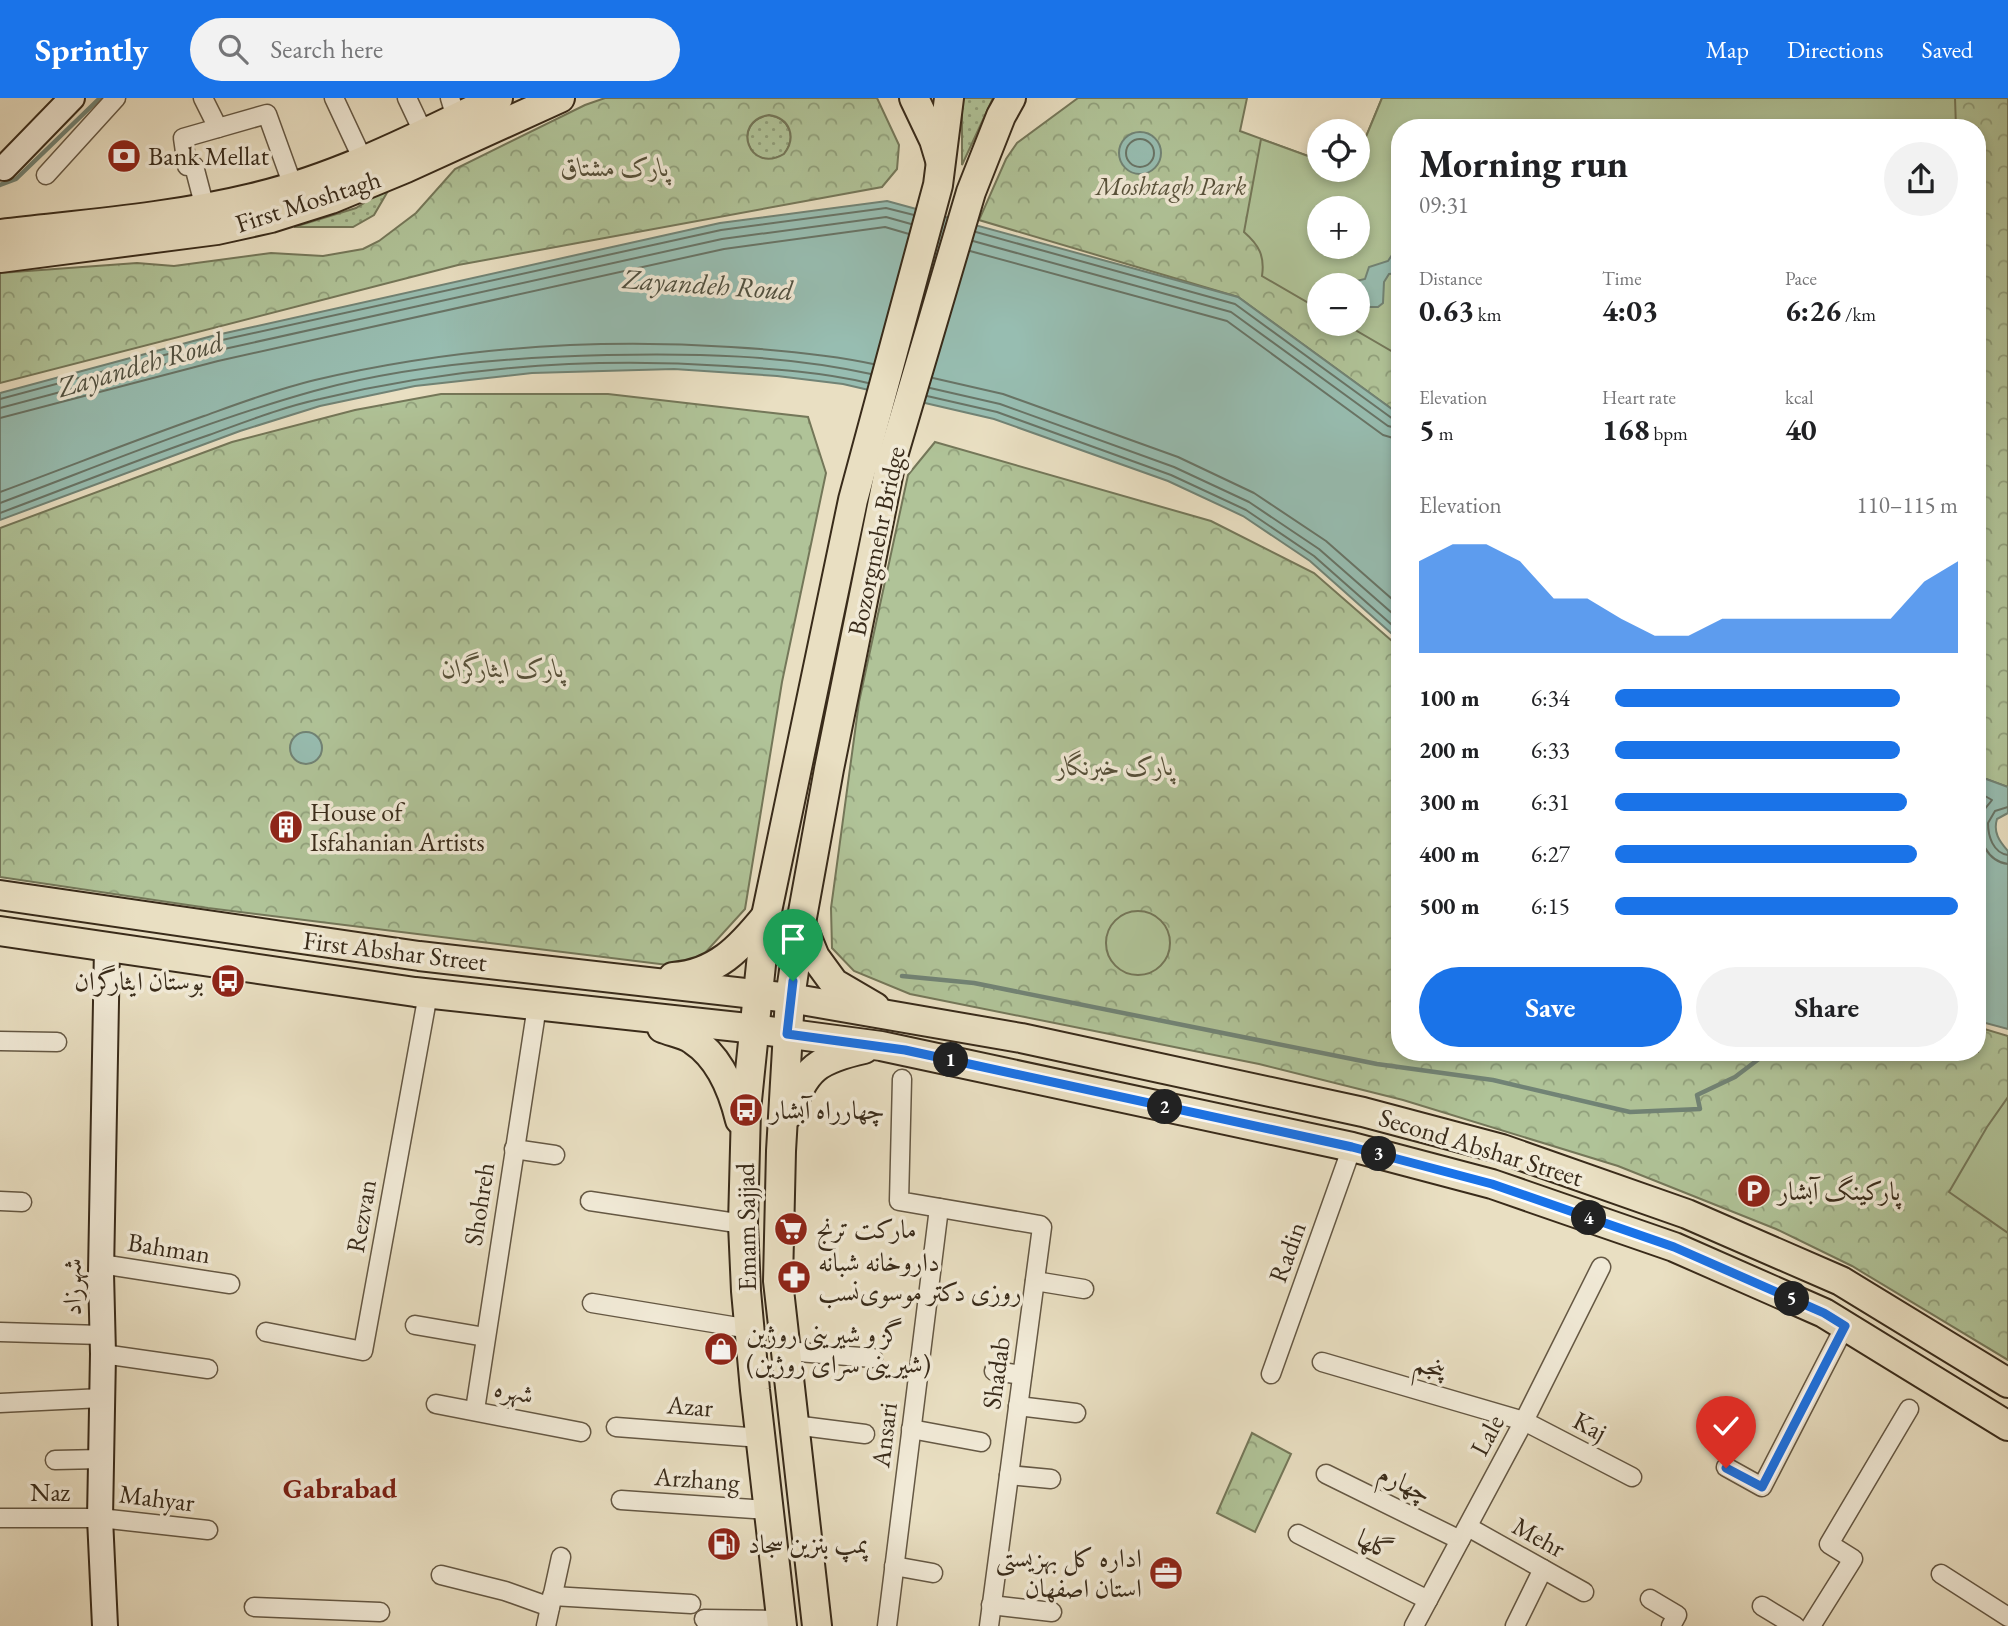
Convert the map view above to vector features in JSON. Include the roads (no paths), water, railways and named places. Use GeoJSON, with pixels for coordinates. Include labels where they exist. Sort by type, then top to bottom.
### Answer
{"type":"FeatureCollection","features":[{"type":"Feature","properties":{"kind":"main road","name":"First Moshtagh"},"geometry":{"type":"LineString","coordinates":[[0,234],[205,208],[255,198],[363,160],[424,134],[453,108],[498,98]]}},
{"type":"Feature","properties":{"kind":"main road","name":"First Moshtagh"},"geometry":{"type":"LineString","coordinates":[[0,258],[218,230],[271,218],[344,194],[560,98]]}},
{"type":"Feature","properties":{"kind":"main road"},"geometry":{"type":"LineString","coordinates":[[914,98],[934,140],[940,176]]}},
{"type":"Feature","properties":{"kind":"main road","name":"Bozorgmehr Bridge"},"geometry":{"type":"LineString","coordinates":[[790,998],[832,756],[877,464],[940,176],[949,98]]}},
{"type":"Feature","properties":{"kind":"main road"},"geometry":{"type":"LineString","coordinates":[[1006,107],[1027,98]]}},
{"type":"Feature","properties":{"kind":"main road","name":"Bozorgmehr Bridge"},"geometry":{"type":"LineString","coordinates":[[758,994],[766,916],[850,513],[877,464],[971,192],[1006,107]]}},
{"type":"Feature","properties":{"kind":"main road","name":"First Abshar Street"},"geometry":{"type":"LineString","coordinates":[[0,895],[419,956],[790,998]]}},
{"type":"Feature","properties":{"kind":"main road"},"geometry":{"type":"LineString","coordinates":[[639,979],[691,976],[719,964],[766,916]]}},
{"type":"Feature","properties":{"kind":"main road"},"geometry":{"type":"LineString","coordinates":[[801,923],[815,957],[834,983],[893,1017]]}},
{"type":"Feature","properties":{"kind":"main road","name":"First Abshar Street"},"geometry":{"type":"LineString","coordinates":[[0,931],[428,993],[787,1034]]}},
{"type":"Feature","properties":{"kind":"main road"},"geometry":{"type":"LineString","coordinates":[[489,1000],[493,964]]}},
{"type":"Feature","properties":{"kind":"main road","name":"Emam Sajjad"},"geometry":{"type":"LineString","coordinates":[[758,994],[746,1110],[743,1224],[750,1329],[782,1623]]}},
{"type":"Feature","properties":{"kind":"main road","name":"Emam Sajjad"},"geometry":{"type":"LineString","coordinates":[[790,998],[778,1281],[817,1626]]}},
{"type":"Feature","properties":{"kind":"main road","name":"Second Abshar Street"},"geometry":{"type":"LineString","coordinates":[[790,998],[1021,1038],[1363,1112],[1502,1149],[1687,1214],[1841,1281],[2008,1383]]}},
{"type":"Feature","properties":{"kind":"main road"},"geometry":{"type":"LineString","coordinates":[[627,1016],[693,1040],[715,1062],[734,1096],[745,1142]]}},
{"type":"Feature","properties":{"kind":"main road","name":"Second Abshar Street"},"geometry":{"type":"LineString","coordinates":[[787,1034],[881,1046],[1013,1073],[1352,1147],[1492,1184],[1674,1247],[1824,1313],[2008,1426]]}},
{"type":"Feature","properties":{"kind":"main road"},"geometry":{"type":"LineString","coordinates":[[1013,1073],[1021,1038]]}},
{"type":"Feature","properties":{"kind":"main road"},"geometry":{"type":"LineString","coordinates":[[782,1139],[796,1093],[809,1072],[836,1055],[881,1046]]}},
{"type":"Feature","properties":{"kind":"street"},"geometry":{"type":"LineString","coordinates":[[0,167],[4,168],[72,98]]}},
{"type":"Feature","properties":{"kind":"street"},"geometry":{"type":"LineString","coordinates":[[46,175],[116,98]]}},
{"type":"Feature","properties":{"kind":"street"},"geometry":{"type":"LineString","coordinates":[[203,98],[218,128]]}},
{"type":"Feature","properties":{"kind":"street"},"geometry":{"type":"LineString","coordinates":[[334,98],[363,160]]}},
{"type":"Feature","properties":{"kind":"street"},"geometry":{"type":"LineString","coordinates":[[407,98],[424,134]]}},
{"type":"Feature","properties":{"kind":"street"},"geometry":{"type":"LineString","coordinates":[[205,208],[194,166],[187,166],[183,138],[267,114],[293,186]]}},
{"type":"Feature","properties":{"kind":"street","name":"شهرزاد"},"geometry":{"type":"LineString","coordinates":[[105,1626],[100,1518],[101,1264],[107,948]]}},
{"type":"Feature","properties":{"kind":"street","name":"Rezvan"},"geometry":{"type":"LineString","coordinates":[[265,1332],[363,1351],[428,993]]}},
{"type":"Feature","properties":{"kind":"street","name":"Shohreh"},"geometry":{"type":"LineString","coordinates":[[475,1410],[537,1006]]}},
{"type":"Feature","properties":{"kind":"street"},"geometry":{"type":"LineString","coordinates":[[0,1041],[57,1042]]}},
{"type":"Feature","properties":{"kind":"street","name":"Shadab"},"geometry":{"type":"LineString","coordinates":[[902,1079],[899,1201],[1042,1226],[989,1626]]}},
{"type":"Feature","properties":{"kind":"street","name":"Radin"},"geometry":{"type":"LineString","coordinates":[[1271,1374],[1352,1147]]}},
{"type":"Feature","properties":{"kind":"street"},"geometry":{"type":"LineString","coordinates":[[514,1149],[555,1155]]}},
{"type":"Feature","properties":{"kind":"street"},"geometry":{"type":"LineString","coordinates":[[0,1201],[22,1202]]}},
{"type":"Feature","properties":{"kind":"street"},"geometry":{"type":"LineString","coordinates":[[590,1201],[743,1224]]}},
{"type":"Feature","properties":{"kind":"street","name":"Ansari"},"geometry":{"type":"LineString","coordinates":[[887,1626],[939,1208]]}},
{"type":"Feature","properties":{"kind":"street","name":"Bahman"},"geometry":{"type":"LineString","coordinates":[[101,1264],[230,1284]]}},
{"type":"Feature","properties":{"kind":"street","name":"Lale"},"geometry":{"type":"LineString","coordinates":[[1414,1626],[1524,1421],[1601,1267]]}},
{"type":"Feature","properties":{"kind":"street"},"geometry":{"type":"LineString","coordinates":[[1035,1281],[1084,1289]]}},
{"type":"Feature","properties":{"kind":"street"},"geometry":{"type":"LineString","coordinates":[[592,1303],[750,1329]]}},
{"type":"Feature","properties":{"kind":"street"},"geometry":{"type":"LineString","coordinates":[[415,1325],[485,1337]]}},
{"type":"Feature","properties":{"kind":"street"},"geometry":{"type":"LineString","coordinates":[[1726,1468],[1762,1487],[1845,1326]]}},
{"type":"Feature","properties":{"kind":"street"},"geometry":{"type":"LineString","coordinates":[[0,1332],[102,1344],[208,1369]]}},
{"type":"Feature","properties":{"kind":"street"},"geometry":{"type":"LineString","coordinates":[[786,1351],[873,1358]]}},
{"type":"Feature","properties":{"kind":"street","name":"پنجم"},"geometry":{"type":"LineString","coordinates":[[1322,1362],[1524,1421]]}},
{"type":"Feature","properties":{"kind":"street"},"geometry":{"type":"LineString","coordinates":[[994,1371],[1022,1375]]}},
{"type":"Feature","properties":{"kind":"street"},"geometry":{"type":"LineString","coordinates":[[0,1403],[102,1398]]}},
{"type":"Feature","properties":{"kind":"street","name":"شهره"},"geometry":{"type":"LineString","coordinates":[[436,1404],[581,1432]]}},
{"type":"Feature","properties":{"kind":"street"},"geometry":{"type":"LineString","coordinates":[[1018,1406],[1076,1413]]}},
{"type":"Feature","properties":{"kind":"street"},"geometry":{"type":"LineString","coordinates":[[1811,1626],[1853,1559],[1829,1545],[1902,1438],[1909,1409]]}},
{"type":"Feature","properties":{"kind":"street","name":"Kaj"},"geometry":{"type":"LineString","coordinates":[[1524,1421],[1632,1477]]}},
{"type":"Feature","properties":{"kind":"street"},"geometry":{"type":"LineString","coordinates":[[794,1425],[865,1434]]}},
{"type":"Feature","properties":{"kind":"street","name":"Azar"},"geometry":{"type":"LineString","coordinates":[[616,1427],[761,1438]]}},
{"type":"Feature","properties":{"kind":"street"},"geometry":{"type":"LineString","coordinates":[[911,1429],[981,1442]]}},
{"type":"Feature","properties":{"kind":"street"},"geometry":{"type":"LineString","coordinates":[[55,1460],[101,1460]]}},
{"type":"Feature","properties":{"kind":"street","name":"چهارم"},"geometry":{"type":"LineString","coordinates":[[1326,1474],[1464,1533]]}},
{"type":"Feature","properties":{"kind":"street"},"geometry":{"type":"LineString","coordinates":[[1009,1475],[1051,1479]]}},
{"type":"Feature","properties":{"kind":"street","name":"Arzhang"},"geometry":{"type":"LineString","coordinates":[[621,1500],[769,1510]]}},
{"type":"Feature","properties":{"kind":"street","name":"Naz"},"geometry":{"type":"LineString","coordinates":[[0,1518],[100,1518]]}},
{"type":"Feature","properties":{"kind":"street","name":"Mahyar"},"geometry":{"type":"LineString","coordinates":[[100,1518],[208,1530]]}},
{"type":"Feature","properties":{"kind":"street","name":"Mehr"},"geometry":{"type":"LineString","coordinates":[[1464,1533],[1543,1569],[1584,1592]]}},
{"type":"Feature","properties":{"kind":"street","name":"گلها"},"geometry":{"type":"LineString","coordinates":[[1298,1534],[1428,1600]]}},
{"type":"Feature","properties":{"kind":"street"},"geometry":{"type":"LineString","coordinates":[[546,1626],[561,1557]]}},
{"type":"Feature","properties":{"kind":"street"},"geometry":{"type":"LineString","coordinates":[[894,1566],[933,1573]]}},
{"type":"Feature","properties":{"kind":"street"},"geometry":{"type":"LineString","coordinates":[[1515,1626],[1543,1569]]}},
{"type":"Feature","properties":{"kind":"street"},"geometry":{"type":"LineString","coordinates":[[1941,1574],[2008,1617]]}},
{"type":"Feature","properties":{"kind":"street"},"geometry":{"type":"LineString","coordinates":[[441,1575],[551,1601],[691,1604]]}},
{"type":"Feature","properties":{"kind":"street"},"geometry":{"type":"LineString","coordinates":[[1650,1599],[1677,1615],[1671,1626]]}},
{"type":"Feature","properties":{"kind":"street"},"geometry":{"type":"LineString","coordinates":[[991,1605],[1052,1612]]}},
{"type":"Feature","properties":{"kind":"street"},"geometry":{"type":"LineString","coordinates":[[1762,1606],[1796,1626]]}},
{"type":"Feature","properties":{"kind":"street"},"geometry":{"type":"LineString","coordinates":[[254,1607],[295,1617],[380,1612]]}},
{"type":"Feature","properties":{"kind":"street"},"geometry":{"type":"LineString","coordinates":[[704,1619],[782,1623]]}},
{"type":"Feature","properties":{"kind":"water"},"geometry":{"type":"Polygon","coordinates":[[[1140,132],[1155,138],[1161,153],[1155,168],[1140,174],[1125,168],[1119,153],[1125,138],[1140,132]]]}},
{"type":"Feature","properties":{"kind":"water","name":"Zayandeh Roud"},"geometry":{"type":"Polygon","coordinates":[[[887,201],[1238,297],[1391,408],[1391,633],[1310,561],[1243,516],[1168,481],[994,419],[843,384],[777,376],[674,369],[532,373],[415,386],[320,406],[240,431],[0,520],[0,393],[212,336],[720,223],[887,201]]]}},
{"type":"Feature","properties":{"kind":"water"},"geometry":{"type":"Polygon","coordinates":[[[1391,256],[1391,274],[1384,282],[1383,303],[1378,307],[1370,307],[1370,273],[1367,273],[1369,267],[1388,261],[1391,256]]]}},
{"type":"Feature","properties":{"kind":"water"},"geometry":{"type":"Polygon","coordinates":[[[306,732],[317,737],[322,748],[317,759],[306,764],[295,759],[290,748],[295,737],[306,732]]]}},
{"type":"Feature","properties":{"kind":"water"},"geometry":{"type":"Polygon","coordinates":[[[1986,779],[2008,787],[2008,813],[1997,819],[1996,832],[2008,851],[2008,1029],[1986,1023],[1986,779]]]}},
{"type":"Feature","properties":{"kind":"waterway"},"geometry":{"type":"LineString","coordinates":[[0,185],[16,179],[100,98]]}},
{"type":"Feature","properties":{"kind":"waterway"},"geometry":{"type":"LineString","coordinates":[[902,976],[974,983],[1377,1064],[1493,1080],[1630,1112],[1700,1109],[1697,1095],[1735,1077],[1756,1061]]}},
{"type":"Feature","properties":{"kind":"place","name":"Bank Mellat"},"geometry":{"type":"Point","coordinates":[124,156]}},
{"type":"Feature","properties":{"kind":"place","name":"House of Isfahanian Artists"},"geometry":{"type":"Point","coordinates":[286,827]}},
{"type":"Feature","properties":{"kind":"place","name":"بوستان ایثارگران"},"geometry":{"type":"Point","coordinates":[228,981]}},
{"type":"Feature","properties":{"kind":"place","name":"چهارراه آبشار"},"geometry":{"type":"Point","coordinates":[746,1110]}},
{"type":"Feature","properties":{"kind":"place","name":"پارکینگ آبشار"},"geometry":{"type":"Point","coordinates":[1754,1191]}},
{"type":"Feature","properties":{"kind":"place","name":"مارکت ترنج"},"geometry":{"type":"Point","coordinates":[791,1229]}},
{"type":"Feature","properties":{"kind":"place","name":"داروخانه شبانه روزی دکتر موسوی‌نسب"},"geometry":{"type":"Point","coordinates":[794,1277]}},
{"type":"Feature","properties":{"kind":"place","name":"گز و شیرینی روژین (شیرینی سرای روژین)"},"geometry":{"type":"Point","coordinates":[721,1349]}},
{"type":"Feature","properties":{"kind":"place","name":"پمپ بنزین سجاد"},"geometry":{"type":"Point","coordinates":[724,1544]}},
{"type":"Feature","properties":{"kind":"place","name":"اداره کل بهزیستی استان اصفهان"},"geometry":{"type":"Point","coordinates":[1166,1573]}},
{"type":"Feature","properties":{"kind":"district","name":"Gabrabad"},"geometry":{"type":"Point","coordinates":[340,1488]}},
{"type":"Feature","properties":{"kind":"park label","name":"پارک مشتاق"},"geometry":{"type":"Point","coordinates":[615,167]}},
{"type":"Feature","properties":{"kind":"park label","name":"Moshtagh Park"},"geometry":{"type":"Point","coordinates":[1171,186]}},
{"type":"Feature","properties":{"kind":"park label","name":"پارک ایثارگران"},"geometry":{"type":"Point","coordinates":[503,668]}},
{"type":"Feature","properties":{"kind":"park label","name":"پارک خبرنگار"},"geometry":{"type":"Point","coordinates":[1115,766]}}]}
